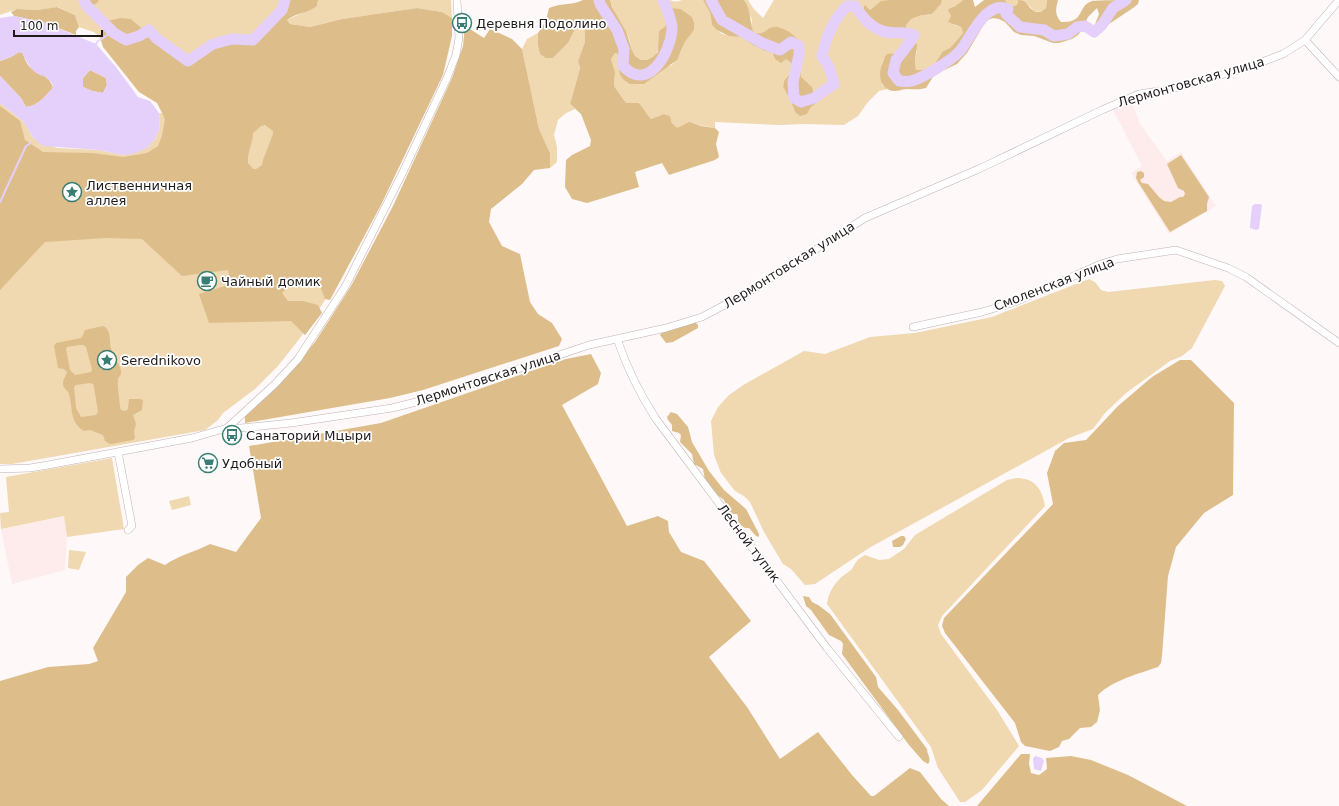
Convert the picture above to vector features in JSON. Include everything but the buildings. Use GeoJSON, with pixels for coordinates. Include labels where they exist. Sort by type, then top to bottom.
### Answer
{"type":"FeatureCollection","features":[{"type":"Feature","properties":{"kind":"street"},"geometry":{"type":"LineString","coordinates":[[0,469],[30,468],[192,438],[227,428],[275,384],[298,359],[345,287],[448,78],[456,55],[459,38],[457,0]]}},
{"type":"Feature","properties":{"kind":"street","name":"Лермонтовская улица"},"geometry":{"type":"LineString","coordinates":[[227,428],[291,423],[392,408],[428,399],[589,345],[666,328],[702,317],[747,294],[865,218],[981,168],[1128,98],[1139,94],[1172,89],[1264,62],[1282,54],[1305,40],[1339,0]]}},
{"type":"Feature","properties":{"kind":"street"},"geometry":{"type":"LineString","coordinates":[[1305,40],[1339,77]]}},
{"type":"Feature","properties":{"kind":"street","name":"Смоленская улица"},"geometry":{"type":"LineString","coordinates":[[912,327],[982,312],[1015,302],[1101,264],[1117,259],[1176,250],[1228,268],[1246,277],[1339,343]]}},
{"type":"Feature","properties":{"kind":"street","name":"Лесной тупик"},"geometry":{"type":"LineString","coordinates":[[617,339],[648,408],[827,648],[899,738]]}},
{"type":"Feature","properties":{"kind":"street"},"geometry":{"type":"LineString","coordinates":[[118,452],[132,526],[128,530]]}},
{"type":"Feature","properties":{"kind":"shaded area"},"geometry":{"type":"Polygon","coordinates":[[[0,0],[78,0],[82,8],[94,5],[98,0],[289,0],[283,12],[255,42],[232,43],[213,49],[193,64],[182,62],[131,19],[108,21],[100,37],[94,32],[79,27],[75,15],[58,7],[37,10],[17,9],[0,15],[0,0]]]}},
{"type":"Feature","properties":{"kind":"shaded area"},"geometry":{"type":"Polygon","coordinates":[[[78,0],[99,1],[94,5],[89,13],[82,8],[78,0]]]}},
{"type":"Feature","properties":{"kind":"shaded area"},"geometry":{"type":"Polygon","coordinates":[[[289,0],[318,0],[317,6],[287,20],[290,24],[310,27],[342,19],[417,8],[442,12],[452,18],[452,36],[443,75],[381,205],[330,300],[325,299],[316,280],[297,283],[290,286],[282,293],[288,301],[303,301],[318,305],[322,313],[305,335],[291,321],[209,323],[199,294],[231,284],[228,270],[182,276],[142,239],[106,238],[45,242],[0,290],[0,106],[20,121],[25,140],[43,152],[92,153],[123,157],[147,153],[158,146],[162,136],[165,119],[157,103],[139,92],[103,47],[100,37],[107,21],[121,18],[131,19],[182,62],[193,64],[213,49],[232,43],[255,42],[283,12],[289,0]],[[265,125],[261,126],[253,133],[248,163],[253,169],[256,169],[262,165],[273,131],[265,125]]]}},
{"type":"Feature","properties":{"kind":"shaded area"},"geometry":{"type":"Polygon","coordinates":[[[318,0],[451,0],[452,18],[442,12],[417,8],[342,19],[310,27],[290,24],[287,20],[317,6],[318,0]]]}},
{"type":"Feature","properties":{"kind":"shaded area"},"geometry":{"type":"Polygon","coordinates":[[[583,0],[610,0],[612,7],[626,31],[635,56],[641,60],[647,60],[658,52],[659,31],[665,27],[668,22],[666,15],[667,8],[681,9],[692,17],[694,30],[685,42],[677,60],[644,84],[630,84],[624,80],[620,75],[619,68],[621,55],[615,53],[611,59],[615,72],[614,86],[626,103],[639,103],[651,119],[664,114],[670,116],[672,123],[677,128],[689,122],[715,128],[719,132],[716,144],[719,157],[715,160],[669,175],[662,163],[635,172],[639,187],[587,203],[572,199],[565,187],[566,160],[572,155],[590,146],[591,140],[581,114],[570,104],[580,68],[578,61],[585,42],[584,20],[578,24],[568,43],[553,58],[546,58],[540,54],[538,46],[538,33],[546,21],[549,8],[558,5],[576,3],[583,0]]]}},
{"type":"Feature","properties":{"kind":"shaded area"},"geometry":{"type":"Polygon","coordinates":[[[610,0],[670,0],[676,2],[682,0],[703,0],[710,13],[712,25],[722,34],[742,37],[765,51],[772,52],[775,59],[786,59],[791,63],[792,69],[784,81],[783,87],[795,112],[807,113],[811,107],[812,87],[801,78],[802,44],[785,29],[781,28],[776,27],[762,33],[754,34],[751,27],[752,20],[744,0],[748,0],[753,8],[763,18],[774,0],[890,0],[870,10],[865,17],[870,21],[873,28],[906,35],[906,26],[910,20],[932,14],[941,4],[942,0],[963,0],[960,5],[953,6],[951,16],[954,25],[961,27],[963,33],[950,48],[943,51],[935,63],[923,70],[916,70],[914,64],[917,51],[908,42],[900,53],[883,59],[882,85],[888,89],[879,91],[868,102],[858,116],[844,125],[779,125],[715,122],[715,128],[700,125],[686,125],[677,129],[672,123],[670,116],[664,114],[651,119],[639,103],[626,103],[614,86],[615,72],[611,59],[615,53],[621,55],[621,61],[644,83],[666,67],[672,65],[680,54],[685,42],[694,30],[692,17],[681,9],[666,15],[668,22],[657,53],[651,59],[643,60],[635,56],[624,27],[613,9],[610,0]]]}},
{"type":"Feature","properties":{"kind":"shaded area"},"geometry":{"type":"Polygon","coordinates":[[[703,0],[744,0],[747,4],[754,33],[761,33],[771,28],[778,27],[783,28],[797,38],[803,46],[804,52],[801,64],[801,77],[812,87],[816,103],[811,107],[807,114],[800,116],[795,112],[783,87],[784,81],[792,70],[791,63],[786,59],[781,63],[775,59],[772,52],[765,51],[753,45],[742,37],[729,36],[717,30],[712,25],[710,13],[703,0]]]}},
{"type":"Feature","properties":{"kind":"shaded area"},"geometry":{"type":"Polygon","coordinates":[[[942,0],[941,4],[932,14],[910,20],[906,26],[906,36],[889,35],[878,32],[862,11],[865,5],[870,10],[881,1],[942,0]]]}},
{"type":"Feature","properties":{"kind":"shaded area"},"geometry":{"type":"Polygon","coordinates":[[[963,0],[973,0],[975,7],[984,0],[1005,0],[1010,7],[1017,5],[1018,0],[1022,0],[1026,2],[1034,11],[1041,12],[1046,8],[1047,0],[1058,0],[1056,14],[1061,22],[1069,22],[1078,17],[1084,7],[1092,1],[1139,0],[1138,4],[1133,8],[1100,30],[1094,27],[1099,14],[1097,8],[1088,17],[1078,35],[1072,39],[1059,43],[1053,43],[1034,36],[1021,35],[1014,32],[1005,22],[993,18],[986,21],[967,53],[957,64],[938,73],[933,77],[926,88],[895,91],[887,89],[882,83],[880,72],[887,54],[900,53],[908,42],[917,44],[915,60],[916,70],[923,70],[935,63],[943,51],[950,48],[963,33],[961,27],[948,22],[951,16],[948,10],[963,0]]]}},
{"type":"Feature","properties":{"kind":"shaded area"},"geometry":{"type":"Polygon","coordinates":[[[1005,0],[1018,0],[1017,5],[1010,7],[1005,0]]]}},
{"type":"Feature","properties":{"kind":"shaded area"},"geometry":{"type":"Polygon","coordinates":[[[1021,0],[1047,0],[1046,8],[1041,12],[1034,11],[1025,1],[1021,0]]]}},
{"type":"Feature","properties":{"kind":"shaded area"},"geometry":{"type":"Polygon","coordinates":[[[57,7],[75,15],[79,27],[76,31],[76,35],[43,22],[14,16],[11,12],[17,9],[37,10],[57,7]]]}},
{"type":"Feature","properties":{"kind":"shaded area"},"geometry":{"type":"Polygon","coordinates":[[[14,16],[43,22],[96,44],[116,67],[138,97],[150,101],[159,113],[159,130],[155,139],[147,148],[133,154],[122,155],[99,150],[43,146],[34,139],[23,121],[0,103],[0,76],[21,98],[26,107],[38,103],[53,88],[52,83],[45,76],[37,74],[34,71],[22,53],[19,52],[0,61],[0,18],[14,16]],[[90,70],[83,78],[83,87],[92,91],[103,93],[107,85],[106,78],[90,70]]]}},
{"type":"Feature","properties":{"kind":"shaded area"},"geometry":{"type":"Polygon","coordinates":[[[584,20],[585,42],[578,61],[580,68],[570,104],[575,109],[566,113],[558,120],[554,135],[557,147],[557,162],[550,168],[550,153],[539,129],[522,49],[527,39],[538,33],[538,46],[540,54],[553,58],[568,43],[578,24],[584,20]]]}},
{"type":"Feature","properties":{"kind":"shaded area"},"geometry":{"type":"Polygon","coordinates":[[[465,26],[484,38],[490,29],[512,39],[522,49],[539,129],[550,153],[550,168],[534,170],[522,184],[491,209],[489,222],[502,246],[520,254],[530,302],[538,314],[552,323],[562,339],[559,346],[423,390],[390,398],[245,423],[245,416],[278,386],[315,342],[351,286],[393,206],[452,78],[463,46],[465,26]]]}},
{"type":"Feature","properties":{"kind":"shaded area"},"geometry":{"type":"Polygon","coordinates":[[[19,52],[23,53],[28,65],[31,68],[49,79],[53,88],[38,103],[26,107],[21,98],[0,76],[0,61],[19,52]]]}},
{"type":"Feature","properties":{"kind":"shaded area"},"geometry":{"type":"Polygon","coordinates":[[[90,70],[106,78],[107,85],[103,93],[92,91],[83,87],[83,78],[90,70]]]}},
{"type":"Feature","properties":{"kind":"shaded area"},"geometry":{"type":"Polygon","coordinates":[[[1132,102],[1140,124],[1167,161],[1181,152],[1216,206],[1169,234],[1131,173],[1142,166],[1113,110],[1132,102]]]}},
{"type":"Feature","properties":{"kind":"shaded area"},"geometry":{"type":"Polygon","coordinates":[[[0,103],[23,121],[34,139],[57,148],[99,150],[122,155],[147,148],[155,139],[159,130],[159,113],[409,133],[331,291],[300,338],[278,366],[255,389],[223,413],[218,420],[205,430],[12,464],[0,464],[0,103]]]}},
{"type":"Feature","properties":{"kind":"shaded area"},"geometry":{"type":"Polygon","coordinates":[[[1181,155],[1209,197],[1207,211],[1170,232],[1136,178],[1137,172],[1141,171],[1144,173],[1144,177],[1140,180],[1142,183],[1148,184],[1164,201],[1171,202],[1183,197],[1185,194],[1184,191],[1178,188],[1167,164],[1181,155]]]}},
{"type":"Feature","properties":{"kind":"shaded area"},"geometry":{"type":"Polygon","coordinates":[[[1255,204],[1262,205],[1259,229],[1256,230],[1250,228],[1252,206],[1255,204]]]}},
{"type":"Feature","properties":{"kind":"shaded area"},"geometry":{"type":"Polygon","coordinates":[[[1089,279],[1095,282],[1101,290],[1108,292],[1215,280],[1222,281],[1225,286],[1192,348],[1182,356],[1170,361],[1126,393],[1105,413],[1093,429],[1069,438],[869,548],[815,584],[805,585],[791,569],[783,564],[764,532],[750,502],[744,496],[735,491],[721,473],[714,455],[711,421],[718,407],[729,395],[745,384],[804,351],[825,354],[870,337],[915,333],[992,317],[1089,279]]]}},
{"type":"Feature","properties":{"kind":"shaded area"},"geometry":{"type":"Polygon","coordinates":[[[692,322],[698,325],[698,328],[673,342],[666,343],[660,335],[662,332],[692,322]]]}},
{"type":"Feature","properties":{"kind":"shaded area"},"geometry":{"type":"Polygon","coordinates":[[[103,326],[108,330],[110,345],[121,371],[118,381],[121,410],[125,411],[128,409],[129,399],[143,400],[142,410],[133,415],[136,424],[134,431],[135,438],[133,440],[111,444],[108,443],[105,441],[103,435],[90,430],[84,431],[79,427],[74,419],[69,394],[63,385],[63,380],[67,372],[64,369],[58,368],[54,346],[56,343],[81,338],[85,330],[103,326]],[[80,345],[67,347],[66,349],[70,370],[75,375],[91,372],[92,369],[86,347],[80,345]],[[93,384],[76,385],[74,387],[76,408],[81,417],[96,415],[98,412],[94,387],[93,384]]]}},
{"type":"Feature","properties":{"kind":"shaded area"},"geometry":{"type":"Polygon","coordinates":[[[591,354],[601,373],[598,384],[562,405],[627,526],[658,516],[668,521],[669,532],[681,552],[704,561],[751,621],[709,657],[747,707],[780,759],[818,732],[852,775],[871,796],[874,796],[910,768],[920,772],[941,799],[949,806],[0,806],[0,681],[48,667],[89,664],[98,661],[93,648],[126,592],[126,577],[138,565],[148,558],[165,565],[210,544],[236,552],[261,518],[249,446],[381,423],[566,359],[591,354]]]}},
{"type":"Feature","properties":{"kind":"shaded area"},"geometry":{"type":"Polygon","coordinates":[[[1180,360],[1191,360],[1234,403],[1233,495],[1204,513],[1176,547],[1168,576],[1162,656],[1161,663],[1158,667],[1118,681],[1104,690],[1098,695],[1100,710],[1097,722],[1091,727],[1080,728],[1069,739],[1062,741],[1059,747],[1050,751],[1025,746],[1021,742],[1015,723],[945,633],[942,626],[944,618],[1053,504],[1047,473],[1055,451],[1064,443],[1086,440],[1118,406],[1152,377],[1180,360]]]}},
{"type":"Feature","properties":{"kind":"shaded area"},"geometry":{"type":"Polygon","coordinates":[[[671,412],[677,414],[688,427],[692,442],[709,471],[724,490],[746,509],[759,534],[759,537],[756,536],[749,528],[745,528],[738,523],[737,514],[733,514],[728,510],[724,500],[716,494],[705,480],[703,469],[694,464],[692,454],[680,442],[681,435],[672,431],[672,425],[667,417],[671,412]]]}},
{"type":"Feature","properties":{"kind":"shaded area"},"geometry":{"type":"Polygon","coordinates":[[[112,458],[124,529],[67,537],[64,516],[1,529],[0,513],[9,512],[6,477],[112,458]]]}},
{"type":"Feature","properties":{"kind":"shaded area"},"geometry":{"type":"Polygon","coordinates":[[[1016,478],[1028,480],[1036,485],[1042,494],[1045,506],[942,616],[938,625],[941,634],[997,710],[1019,746],[982,790],[965,802],[960,802],[938,768],[931,747],[827,604],[830,592],[835,584],[852,569],[862,556],[865,555],[879,560],[889,559],[904,549],[915,535],[1007,480],[1016,478]]]}},
{"type":"Feature","properties":{"kind":"shaded area"},"geometry":{"type":"Polygon","coordinates":[[[189,496],[191,505],[172,510],[169,501],[189,496]]]}},
{"type":"Feature","properties":{"kind":"shaded area"},"geometry":{"type":"Polygon","coordinates":[[[64,516],[67,537],[65,570],[12,584],[1,529],[64,516]]]}},
{"type":"Feature","properties":{"kind":"shaded area"},"geometry":{"type":"Polygon","coordinates":[[[904,536],[906,539],[903,545],[900,547],[893,547],[892,541],[904,536]]]}},
{"type":"Feature","properties":{"kind":"shaded area"},"geometry":{"type":"Polygon","coordinates":[[[69,550],[86,552],[79,570],[68,568],[69,550]]]}},
{"type":"Feature","properties":{"kind":"shaded area"},"geometry":{"type":"Polygon","coordinates":[[[803,596],[809,597],[812,602],[830,614],[876,677],[878,687],[898,710],[927,749],[929,758],[928,764],[923,761],[909,745],[842,654],[843,644],[841,641],[829,635],[811,610],[806,606],[803,596]]]}},
{"type":"Feature","properties":{"kind":"shaded area"},"geometry":{"type":"Polygon","coordinates":[[[1021,754],[1030,754],[1029,764],[1031,773],[1039,775],[1047,769],[1046,758],[1071,756],[1091,760],[1128,775],[1187,806],[977,806],[1021,754]]]}},
{"type":"Feature","properties":{"kind":"shaded area"},"geometry":{"type":"Polygon","coordinates":[[[1035,756],[1042,758],[1044,761],[1041,771],[1034,769],[1033,759],[1035,756]]]}},
{"type":"Feature","properties":{"kind":"waterway"},"geometry":{"type":"LineString","coordinates":[[84,0],[86,5],[114,33],[126,40],[139,36],[149,30],[156,38],[188,61],[213,44],[232,39],[253,40],[282,10],[285,0]]}},
{"type":"Feature","properties":{"kind":"waterway"},"geometry":{"type":"LineString","coordinates":[[599,0],[600,4],[617,30],[624,49],[623,66],[632,73],[641,75],[649,73],[656,67],[662,59],[670,39],[672,30],[671,23],[663,0]]}},
{"type":"Feature","properties":{"kind":"waterway"},"geometry":{"type":"LineString","coordinates":[[711,0],[722,20],[762,43],[780,50],[791,42],[799,46],[799,55],[793,82],[794,98],[801,102],[814,98],[834,84],[829,67],[822,56],[831,29],[842,11],[847,6],[855,6],[861,15],[872,26],[881,31],[914,35],[896,60],[893,73],[899,81],[908,81],[929,73],[956,55],[980,22],[992,10],[1000,8],[1008,9],[1006,14],[1020,27],[1044,30],[1054,36],[1068,34],[1077,27],[1085,26],[1094,32],[1102,25],[1113,8],[1126,0]]}},
{"type":"Feature","properties":{"kind":"waterway"},"geometry":{"type":"LineString","coordinates":[[100,40],[107,35],[114,33]]}},
{"type":"Feature","properties":{"kind":"waterway"},"geometry":{"type":"LineString","coordinates":[[95,45],[98,41]]}},
{"type":"Feature","properties":{"kind":"waterway"},"geometry":{"type":"LineString","coordinates":[[0,202],[26,146],[31,143]]}},
{"type":"Feature","properties":{"kind":"place","name":"Деревня Подолино"},"geometry":{"type":"Point","coordinates":[462,23]}},
{"type":"Feature","properties":{"kind":"place","name":"Лиственничная аллея"},"geometry":{"type":"Point","coordinates":[72,192]}},
{"type":"Feature","properties":{"kind":"place","name":"Чайный домик"},"geometry":{"type":"Point","coordinates":[207,281]}},
{"type":"Feature","properties":{"kind":"place","name":"Serednikovo"},"geometry":{"type":"Point","coordinates":[107,360]}},
{"type":"Feature","properties":{"kind":"place","name":"Санаторий Мцыри"},"geometry":{"type":"Point","coordinates":[232,435]}},
{"type":"Feature","properties":{"kind":"place","name":"Удобный"},"geometry":{"type":"Point","coordinates":[208,463]}}]}
